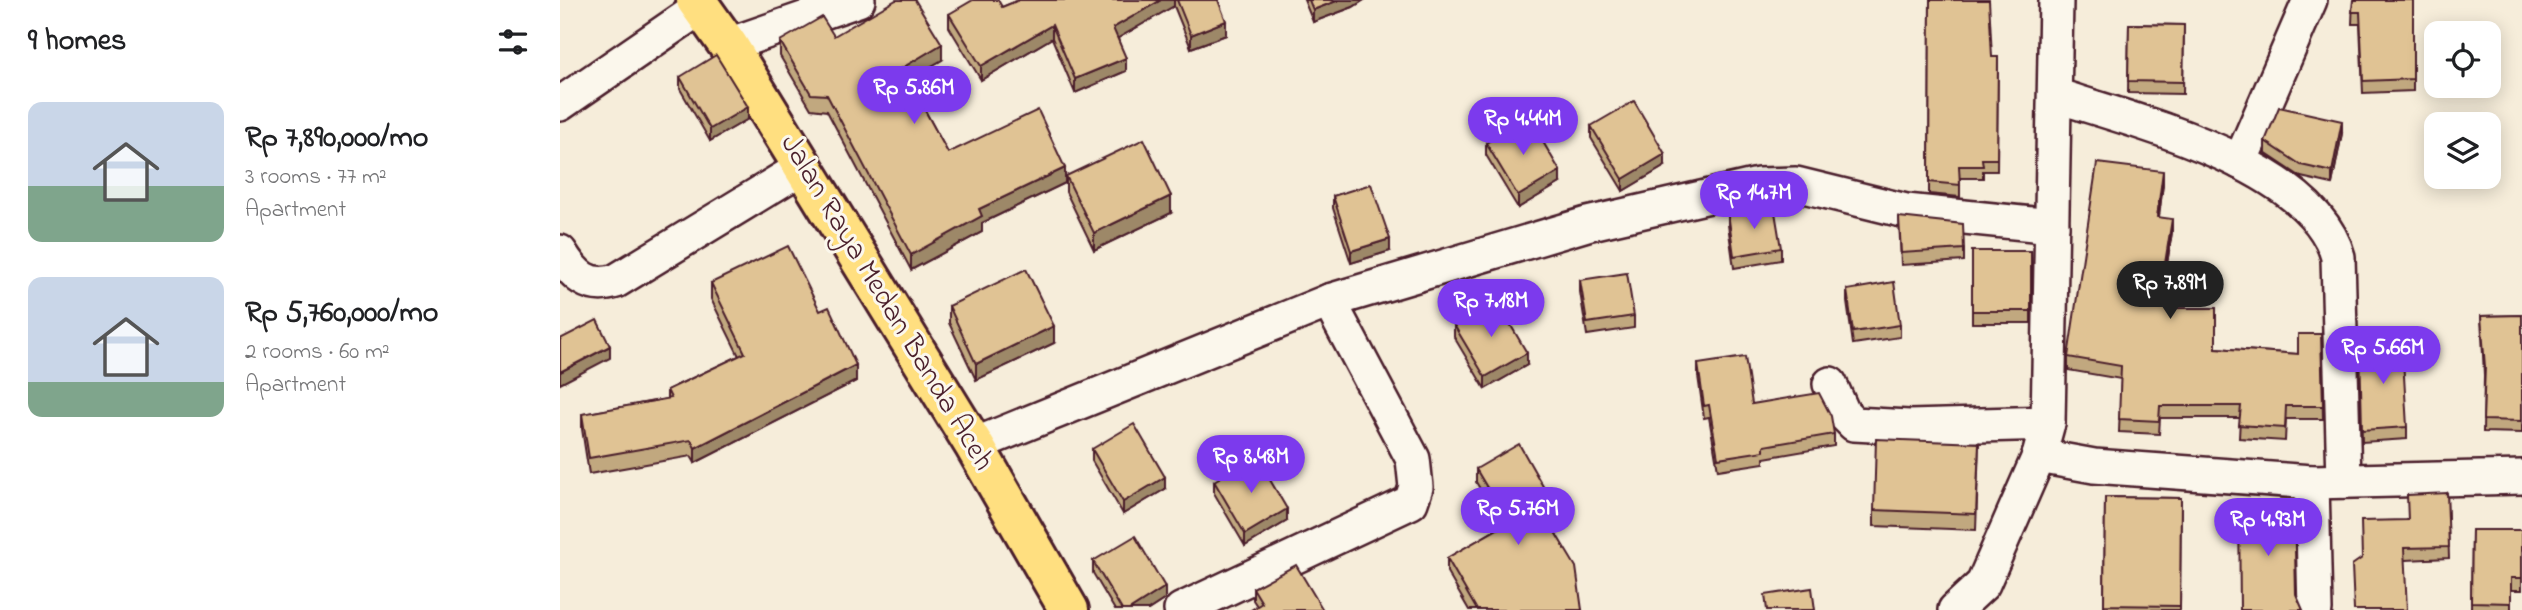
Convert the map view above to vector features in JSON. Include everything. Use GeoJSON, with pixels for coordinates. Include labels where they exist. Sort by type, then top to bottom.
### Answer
{"type":"FeatureCollection","features":[{"type":"Feature","properties":{"kind":"highway","name":"Jalan Raya Medan Banda Aceh"},"geometry":{"type":"LineString","coordinates":[[699,4],[728,45],[974,445],[1069,610]]}},
{"type":"Feature","properties":{"kind":"street"},"geometry":{"type":"LineString","coordinates":[[728,45],[858,0]]}},
{"type":"Feature","properties":{"kind":"street"},"geometry":{"type":"LineString","coordinates":[[1955,610],[1983,584],[2047,457],[2056,0]]}},
{"type":"Feature","properties":{"kind":"street"},"geometry":{"type":"LineString","coordinates":[[2240,162],[2310,0]]}},
{"type":"Feature","properties":{"kind":"street"},"geometry":{"type":"LineString","coordinates":[[560,104],[699,4]]}},
{"type":"Feature","properties":{"kind":"street"},"geometry":{"type":"LineString","coordinates":[[2054,95],[2207,145],[2273,179],[2327,229],[2334,243],[2342,331],[2315,610]]}},
{"type":"Feature","properties":{"kind":"street"},"geometry":{"type":"LineString","coordinates":[[560,252],[573,273],[586,281],[606,284],[616,281],[803,167]]}},
{"type":"Feature","properties":{"kind":"street"},"geometry":{"type":"LineString","coordinates":[[974,445],[1329,301],[1587,223],[1758,185],[1796,184],[1906,211],[2052,226]]}},
{"type":"Feature","properties":{"kind":"street"},"geometry":{"type":"LineString","coordinates":[[1181,610],[1411,502],[1416,487],[1413,459],[1329,301]]}},
{"type":"Feature","properties":{"kind":"street"},"geometry":{"type":"LineString","coordinates":[[1830,384],[1843,413],[1854,424],[1909,427],[2049,423]]}},
{"type":"Feature","properties":{"kind":"street"},"geometry":{"type":"LineString","coordinates":[[2047,457],[2094,466],[2328,482],[2522,477]]}},
{"type":"Feature","properties":{"kind":"building"},"geometry":{"type":"Polygon","coordinates":[[[896,0],[915,0],[942,44],[902,68],[948,153],[1038,110],[1065,168],[979,209],[982,216],[911,255],[827,95],[811,94],[780,41],[822,17],[834,36],[896,0]]]}},
{"type":"Feature","properties":{"kind":"building"},"geometry":{"type":"Polygon","coordinates":[[[973,0],[998,0],[1002,7],[1019,0],[1161,0],[1113,28],[1126,58],[1075,79],[1052,25],[981,66],[949,14],[973,0]]]}},
{"type":"Feature","properties":{"kind":"building"},"geometry":{"type":"Polygon","coordinates":[[[1177,0],[1218,0],[1226,21],[1191,35],[1177,0]]]}},
{"type":"Feature","properties":{"kind":"building"},"geometry":{"type":"Polygon","coordinates":[[[1309,0],[1339,0],[1313,10],[1309,0]]]}},
{"type":"Feature","properties":{"kind":"building"},"geometry":{"type":"Polygon","coordinates":[[[1930,0],[1989,0],[1992,57],[1998,57],[1997,159],[1982,159],[1983,166],[1959,166],[1960,185],[1929,182],[1930,0]]]}},
{"type":"Feature","properties":{"kind":"building"},"geometry":{"type":"Polygon","coordinates":[[[2353,0],[2413,0],[2413,79],[2363,81],[2360,12],[2352,12],[2353,0]]]}},
{"type":"Feature","properties":{"kind":"building"},"geometry":{"type":"Polygon","coordinates":[[[2129,24],[2184,25],[2183,82],[2128,81],[2129,24]]]}},
{"type":"Feature","properties":{"kind":"building"},"geometry":{"type":"Polygon","coordinates":[[[716,55],[748,107],[710,129],[680,77],[716,55]]]}},
{"type":"Feature","properties":{"kind":"building"},"geometry":{"type":"Polygon","coordinates":[[[1634,101],[1665,154],[1623,179],[1591,126],[1634,101]]]}},
{"type":"Feature","properties":{"kind":"building"},"geometry":{"type":"Polygon","coordinates":[[[2279,107],[2342,121],[2332,172],[2301,165],[2265,141],[2279,107]]]}},
{"type":"Feature","properties":{"kind":"building"},"geometry":{"type":"Polygon","coordinates":[[[1529,118],[1560,171],[1518,196],[1486,143],[1529,118]]]}},
{"type":"Feature","properties":{"kind":"building"},"geometry":{"type":"Polygon","coordinates":[[[1144,139],[1171,196],[1094,233],[1066,176],[1144,139]]]}},
{"type":"Feature","properties":{"kind":"building"},"geometry":{"type":"Polygon","coordinates":[[[2097,163],[2163,171],[2157,217],[2172,219],[2158,308],[2216,308],[2216,348],[2298,354],[2298,334],[2321,334],[2323,406],[2286,406],[2285,428],[2239,425],[2241,406],[2160,406],[2159,421],[2119,419],[2121,366],[2068,357],[2097,163]]]}},
{"type":"Feature","properties":{"kind":"building"},"geometry":{"type":"Polygon","coordinates":[[[1371,184],[1390,239],[1351,251],[1333,196],[1371,184]]]}},
{"type":"Feature","properties":{"kind":"building"},"geometry":{"type":"Polygon","coordinates":[[[1774,206],[1781,248],[1734,256],[1728,213],[1774,206]]]}},
{"type":"Feature","properties":{"kind":"building"},"geometry":{"type":"Polygon","coordinates":[[[1899,217],[1963,224],[1964,249],[1901,253],[1899,217]]]}},
{"type":"Feature","properties":{"kind":"building"},"geometry":{"type":"Polygon","coordinates":[[[788,246],[820,311],[829,307],[856,365],[695,448],[691,440],[589,458],[582,414],[671,398],[667,390],[745,353],[711,283],[788,246]]]}},
{"type":"Feature","properties":{"kind":"building"},"geometry":{"type":"Polygon","coordinates":[[[1972,251],[2031,251],[2031,311],[1972,311],[1972,251]]]}},
{"type":"Feature","properties":{"kind":"building"},"geometry":{"type":"Polygon","coordinates":[[[1026,269],[1054,326],[976,364],[949,306],[1026,269]]]}},
{"type":"Feature","properties":{"kind":"building"},"geometry":{"type":"Polygon","coordinates":[[[1627,273],[1634,316],[1587,323],[1580,280],[1627,273]]]}},
{"type":"Feature","properties":{"kind":"building"},"geometry":{"type":"Polygon","coordinates":[[[1894,282],[1900,325],[1853,332],[1847,290],[1894,282]]]}},
{"type":"Feature","properties":{"kind":"building"},"geometry":{"type":"Polygon","coordinates":[[[1496,300],[1527,353],[1485,377],[1454,325],[1496,300]]]}},
{"type":"Feature","properties":{"kind":"building"},"geometry":{"type":"Polygon","coordinates":[[[2522,315],[2522,421],[2483,420],[2485,367],[2481,316],[2522,315]]]}},
{"type":"Feature","properties":{"kind":"building"},"geometry":{"type":"Polygon","coordinates":[[[597,320],[610,346],[560,372],[560,339],[597,320]]]}},
{"type":"Feature","properties":{"kind":"building"},"geometry":{"type":"Polygon","coordinates":[[[2402,342],[2407,427],[2362,430],[2360,345],[2402,342]]]}},
{"type":"Feature","properties":{"kind":"building"},"geometry":{"type":"Polygon","coordinates":[[[1745,357],[1752,404],[1819,393],[1831,416],[1834,434],[1764,446],[1764,451],[1718,458],[1709,405],[1704,406],[1698,364],[1745,357]]]}},
{"type":"Feature","properties":{"kind":"building"},"geometry":{"type":"Polygon","coordinates":[[[1134,424],[1165,477],[1123,502],[1092,449],[1134,424]]]}},
{"type":"Feature","properties":{"kind":"building"},"geometry":{"type":"Polygon","coordinates":[[[1876,439],[1979,443],[1976,514],[1874,510],[1876,439]]]}},
{"type":"Feature","properties":{"kind":"building"},"geometry":{"type":"Polygon","coordinates":[[[1519,444],[1549,497],[1538,504],[1576,567],[1582,610],[1477,610],[1447,558],[1508,523],[1476,469],[1519,444]]]}},
{"type":"Feature","properties":{"kind":"building"},"geometry":{"type":"Polygon","coordinates":[[[1256,456],[1287,509],[1245,534],[1214,481],[1256,456]]]}},
{"type":"Feature","properties":{"kind":"building"},"geometry":{"type":"Polygon","coordinates":[[[2447,493],[2449,547],[2404,548],[2407,610],[2354,610],[2352,565],[2362,558],[2361,521],[2408,520],[2407,495],[2447,493]]]}},
{"type":"Feature","properties":{"kind":"building"},"geometry":{"type":"Polygon","coordinates":[[[2105,497],[2181,498],[2180,606],[2104,605],[2105,497]]]}},
{"type":"Feature","properties":{"kind":"building"},"geometry":{"type":"Polygon","coordinates":[[[2294,505],[2296,594],[2303,610],[2240,610],[2239,506],[2294,505]]]}},
{"type":"Feature","properties":{"kind":"building"},"geometry":{"type":"Polygon","coordinates":[[[2472,530],[2522,530],[2522,578],[2511,578],[2511,603],[2471,602],[2472,530]]]}},
{"type":"Feature","properties":{"kind":"building"},"geometry":{"type":"Polygon","coordinates":[[[1135,536],[1165,587],[1129,610],[1122,610],[1093,561],[1135,536]]]}},
{"type":"Feature","properties":{"kind":"building"},"geometry":{"type":"Polygon","coordinates":[[[1296,565],[1323,610],[1251,610],[1262,603],[1253,588],[1296,565]]]}},
{"type":"Feature","properties":{"kind":"building"},"geometry":{"type":"Polygon","coordinates":[[[1812,588],[1815,610],[1767,610],[1765,595],[1812,588]]]}}]}
